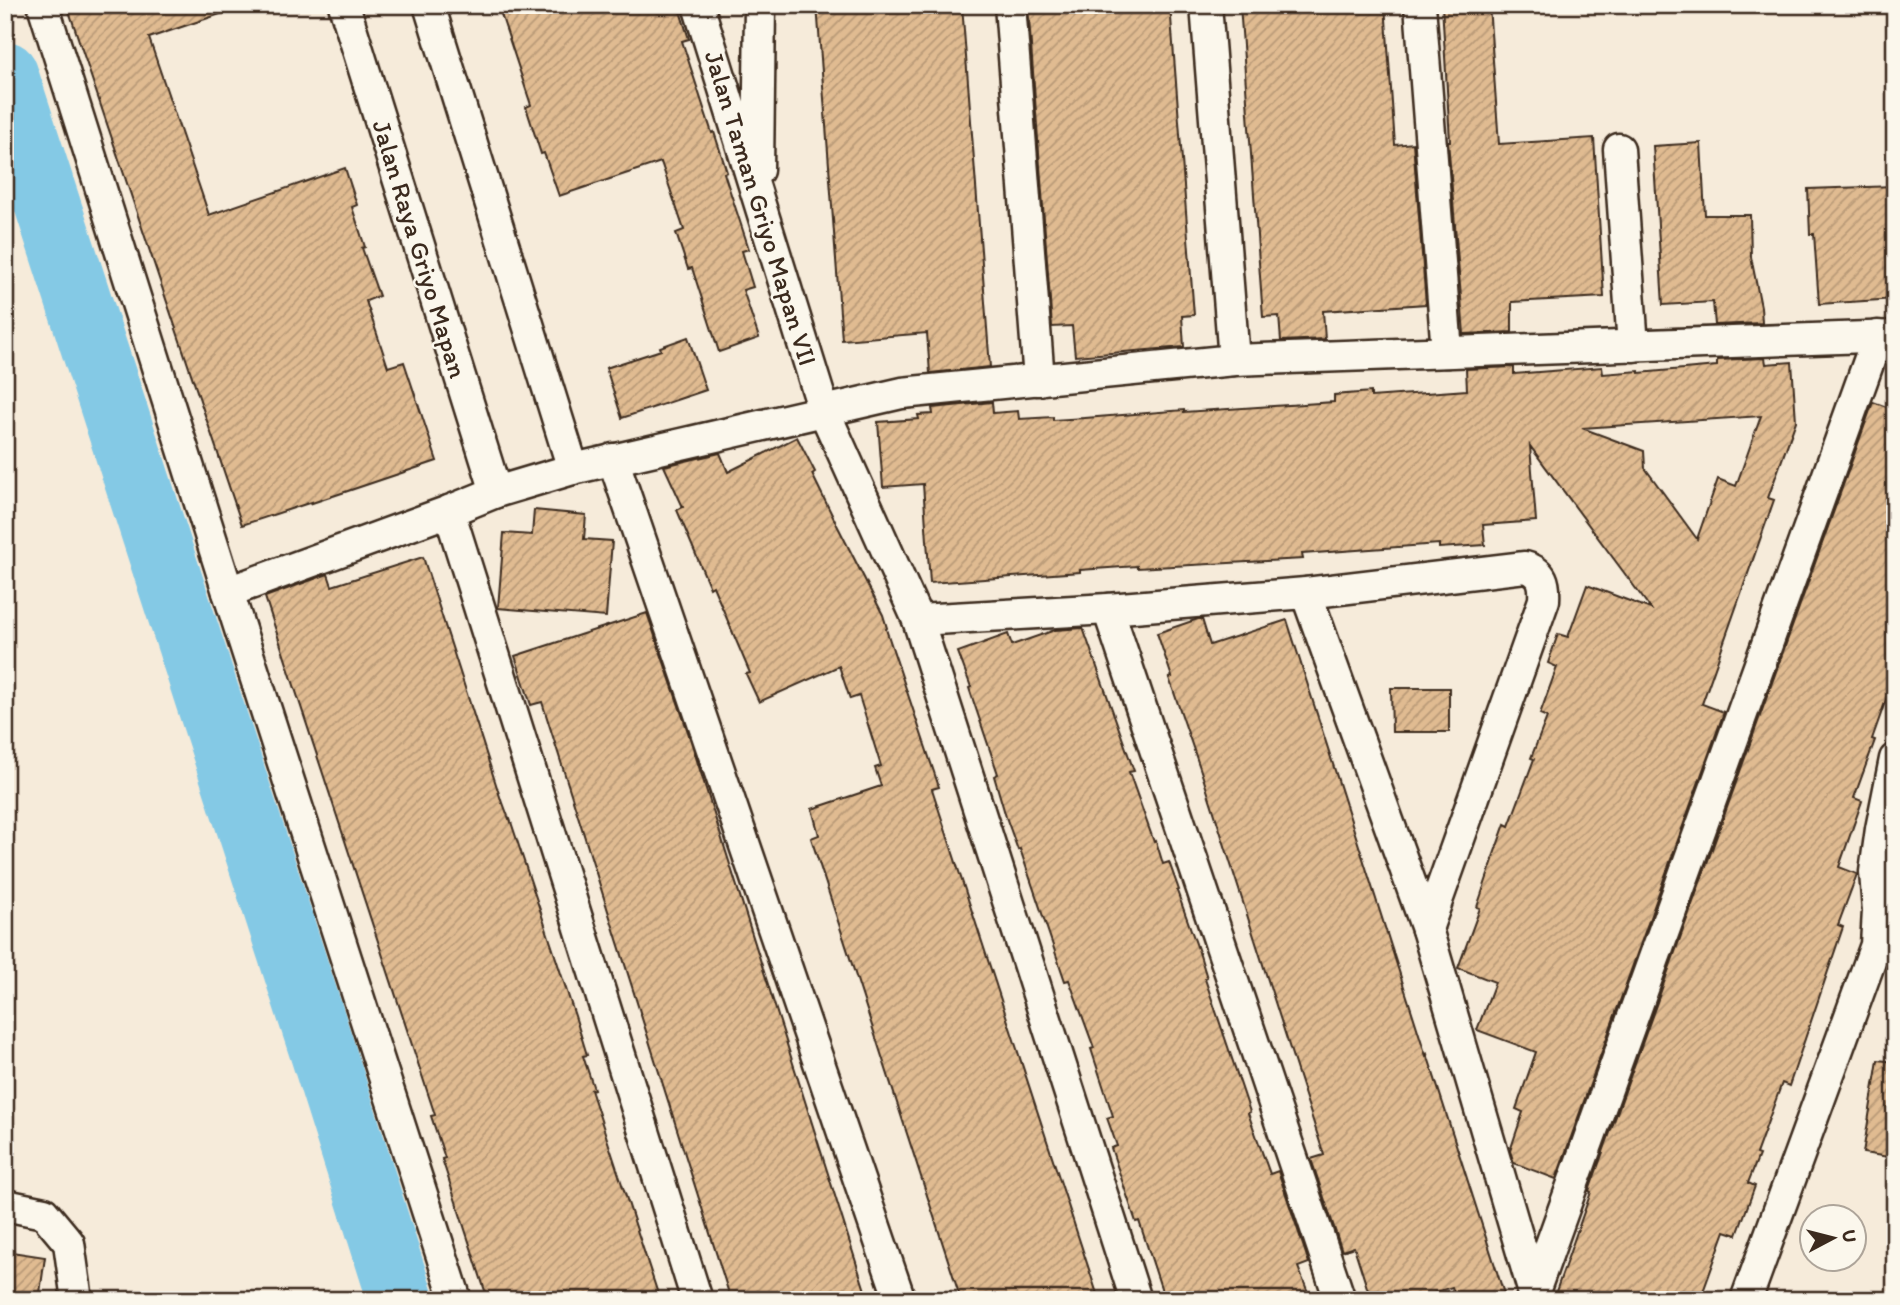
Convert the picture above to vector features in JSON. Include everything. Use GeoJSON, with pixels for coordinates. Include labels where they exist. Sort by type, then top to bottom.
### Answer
{"type":"FeatureCollection","features":[{"type":"Feature","properties":{"kind":"street"},"geometry":{"type":"LineString","coordinates":[[43,5],[228,592],[456,1300]]}},
{"type":"Feature","properties":{"kind":"street","name":"Jalan Raya Griyo Mapan"},"geometry":{"type":"LineString","coordinates":[[344,5],[496,492]]}},
{"type":"Feature","properties":{"kind":"street"},"geometry":{"type":"LineString","coordinates":[[429,5],[573,469]]}},
{"type":"Feature","properties":{"kind":"street","name":"Jalan Taman Griyo Mapan VII"},"geometry":{"type":"LineString","coordinates":[[698,5],[824,411],[918,620],[1136,1300]]}},
{"type":"Feature","properties":{"kind":"street"},"geometry":{"type":"LineString","coordinates":[[758,199],[760,5]]}},
{"type":"Feature","properties":{"kind":"street"},"geometry":{"type":"LineString","coordinates":[[1010,5],[1040,380]]}},
{"type":"Feature","properties":{"kind":"street"},"geometry":{"type":"LineString","coordinates":[[1206,5],[1234,360]]}},
{"type":"Feature","properties":{"kind":"street"},"geometry":{"type":"LineString","coordinates":[[1420,5],[1447,352]]}},
{"type":"Feature","properties":{"kind":"street"},"geometry":{"type":"LineString","coordinates":[[1619,149],[1633,346]]}},
{"type":"Feature","properties":{"kind":"street"},"geometry":{"type":"LineString","coordinates":[[228,592],[496,492],[573,469],[902,393],[1234,360],[1886,336],[1532,1296]]}},
{"type":"Feature","properties":{"kind":"street"},"geometry":{"type":"LineString","coordinates":[[612,459],[900,1300]]}},
{"type":"Feature","properties":{"kind":"street"},"geometry":{"type":"LineString","coordinates":[[449,511],[697,1300]]}},
{"type":"Feature","properties":{"kind":"street"},"geometry":{"type":"LineString","coordinates":[[918,620],[1108,609],[1306,593],[1525,567],[1533,569],[1545,584],[1544,600],[1427,929]]}},
{"type":"Feature","properties":{"kind":"street"},"geometry":{"type":"LineString","coordinates":[[1306,593],[1427,929],[1532,1296]]}},
{"type":"Feature","properties":{"kind":"street"},"geometry":{"type":"LineString","coordinates":[[1108,609],[1340,1300]]}},
{"type":"Feature","properties":{"kind":"street"},"geometry":{"type":"LineString","coordinates":[[1746,1300],[1888,912],[1875,872],[1895,759]]}},
{"type":"Feature","properties":{"kind":"street"},"geometry":{"type":"LineString","coordinates":[[5,1205],[44,1213],[69,1242],[77,1300]]}},
{"type":"Feature","properties":{"kind":"building"},"geometry":{"type":"Polygon","coordinates":[[[67,5],[228,5],[229,11],[149,38],[209,215],[345,168],[357,205],[352,207],[365,247],[362,248],[379,296],[366,301],[388,367],[404,362],[437,461],[242,525],[67,5]]]}},
{"type":"Feature","properties":{"kind":"building"},"geometry":{"type":"Polygon","coordinates":[[[498,5],[678,5],[689,39],[682,41],[727,172],[724,173],[749,249],[742,251],[753,287],[743,290],[759,338],[719,352],[692,268],[688,269],[676,233],[684,230],[661,162],[559,196],[544,153],[541,154],[526,107],[531,105],[498,5]]]}},
{"type":"Feature","properties":{"kind":"building"},"geometry":{"type":"Polygon","coordinates":[[[817,5],[869,5],[870,8],[962,5],[990,367],[930,373],[927,333],[842,340],[817,5]]]}},
{"type":"Feature","properties":{"kind":"building"},"geometry":{"type":"Polygon","coordinates":[[[1028,5],[1170,5],[1194,315],[1182,316],[1184,347],[1075,356],[1072,326],[1052,327],[1028,5]]]}},
{"type":"Feature","properties":{"kind":"building"},"geometry":{"type":"Polygon","coordinates":[[[1240,5],[1385,5],[1395,145],[1413,143],[1426,304],[1323,311],[1325,339],[1281,341],[1279,316],[1263,317],[1240,5]]]}},
{"type":"Feature","properties":{"kind":"building"},"geometry":{"type":"Polygon","coordinates":[[[1442,5],[1489,5],[1499,144],[1594,138],[1604,297],[1512,302],[1512,332],[1464,334],[1448,141],[1442,5]]]}},
{"type":"Feature","properties":{"kind":"building"},"geometry":{"type":"Polygon","coordinates":[[[1701,143],[1705,215],[1750,215],[1751,257],[1762,323],[1715,325],[1713,302],[1663,305],[1653,146],[1701,143]]]}},
{"type":"Feature","properties":{"kind":"building"},"geometry":{"type":"Polygon","coordinates":[[[1895,186],[1895,299],[1819,304],[1814,234],[1810,234],[1808,189],[1895,186]]]}},
{"type":"Feature","properties":{"kind":"building"},"geometry":{"type":"Polygon","coordinates":[[[688,337],[706,390],[622,418],[606,368],[661,350],[660,347],[688,337]]]}},
{"type":"Feature","properties":{"kind":"building"},"geometry":{"type":"Polygon","coordinates":[[[1765,358],[1766,364],[1792,362],[1796,421],[1768,498],[1774,500],[1702,704],[1724,712],[1556,1179],[1514,1163],[1510,1151],[1523,1112],[1516,1109],[1536,1052],[1477,1030],[1495,982],[1458,968],[1480,908],[1477,907],[1492,860],[1505,824],[1509,826],[1547,717],[1540,714],[1557,667],[1548,663],[1558,634],[1568,637],[1587,585],[1651,609],[1530,446],[1536,521],[1483,525],[1485,545],[1439,548],[1439,544],[1302,554],[1303,559],[1137,566],[930,583],[923,484],[883,487],[878,422],[919,419],[918,415],[933,414],[932,408],[992,402],[993,413],[1018,411],[1019,419],[1053,417],[1053,420],[1184,412],[1334,402],[1334,395],[1371,392],[1371,397],[1467,390],[1466,369],[1514,367],[1514,374],[1602,367],[1603,374],[1639,373],[1717,366],[1717,360],[1765,358]],[[1761,416],[1582,428],[1644,451],[1645,468],[1697,539],[1718,479],[1736,486],[1761,416]]]}},
{"type":"Feature","properties":{"kind":"building"},"geometry":{"type":"Polygon","coordinates":[[[1873,402],[1895,410],[1895,674],[1854,798],[1862,801],[1839,867],[1857,874],[1838,925],[1843,927],[1789,1086],[1782,1083],[1756,1154],[1759,1155],[1748,1183],[1755,1186],[1737,1235],[1725,1231],[1700,1300],[1553,1300],[1591,1192],[1589,1191],[1873,402]]]}},
{"type":"Feature","properties":{"kind":"building"},"geometry":{"type":"Polygon","coordinates":[[[797,437],[815,472],[812,474],[883,615],[939,787],[932,789],[1099,1300],[961,1300],[811,838],[819,835],[812,809],[881,786],[875,768],[881,766],[859,696],[850,699],[839,666],[759,702],[746,674],[750,673],[713,586],[710,588],[677,510],[683,507],[664,466],[720,453],[728,472],[797,437]]]}},
{"type":"Feature","properties":{"kind":"building"},"geometry":{"type":"Polygon","coordinates":[[[534,510],[586,515],[584,539],[612,541],[606,617],[498,608],[504,533],[532,535],[534,510]]]}},
{"type":"Feature","properties":{"kind":"building"},"geometry":{"type":"Polygon","coordinates":[[[423,557],[502,803],[510,819],[575,1016],[587,1055],[583,1056],[594,1089],[591,1090],[660,1300],[488,1300],[442,1159],[445,1158],[431,1116],[435,1115],[265,597],[328,574],[332,586],[423,557]]]}},
{"type":"Feature","properties":{"kind":"building"},"geometry":{"type":"Polygon","coordinates":[[[647,613],[688,732],[868,1300],[731,1300],[542,702],[531,705],[515,656],[647,613]]]}},
{"type":"Feature","properties":{"kind":"building"},"geometry":{"type":"Polygon","coordinates":[[[1202,619],[1210,645],[1287,620],[1506,1300],[1456,1300],[1452,1287],[1411,1300],[1371,1300],[1354,1247],[1342,1251],[1311,1159],[1324,1155],[1169,678],[1172,677],[1157,633],[1202,619]]]}},
{"type":"Feature","properties":{"kind":"building"},"geometry":{"type":"Polygon","coordinates":[[[1083,628],[1134,771],[1129,772],[1154,842],[1156,841],[1163,864],[1169,862],[1179,890],[1177,891],[1207,978],[1205,979],[1250,1112],[1248,1113],[1270,1174],[1278,1171],[1309,1263],[1298,1267],[1311,1300],[1165,1300],[1139,1221],[1136,1222],[1111,1148],[1117,1146],[1107,1118],[1113,1116],[1091,1049],[1094,1048],[1069,980],[1065,981],[1020,849],[1018,850],[1006,817],[994,776],[998,774],[958,652],[1008,634],[1012,645],[1055,630],[1083,628]]]}},
{"type":"Feature","properties":{"kind":"building"},"geometry":{"type":"Polygon","coordinates":[[[1391,688],[1449,688],[1449,732],[1392,732],[1391,688]]]}},
{"type":"Feature","properties":{"kind":"building"},"geometry":{"type":"Polygon","coordinates":[[[1878,1060],[1895,1062],[1895,1158],[1863,1153],[1878,1060]]]}},
{"type":"Feature","properties":{"kind":"building"},"geometry":{"type":"Polygon","coordinates":[[[5,1251],[45,1257],[39,1300],[5,1300],[5,1251]]]}},
{"type":"Feature","properties":{"kind":"waterway"},"geometry":{"type":"LineString","coordinates":[[5,74],[401,1300]]}}]}
